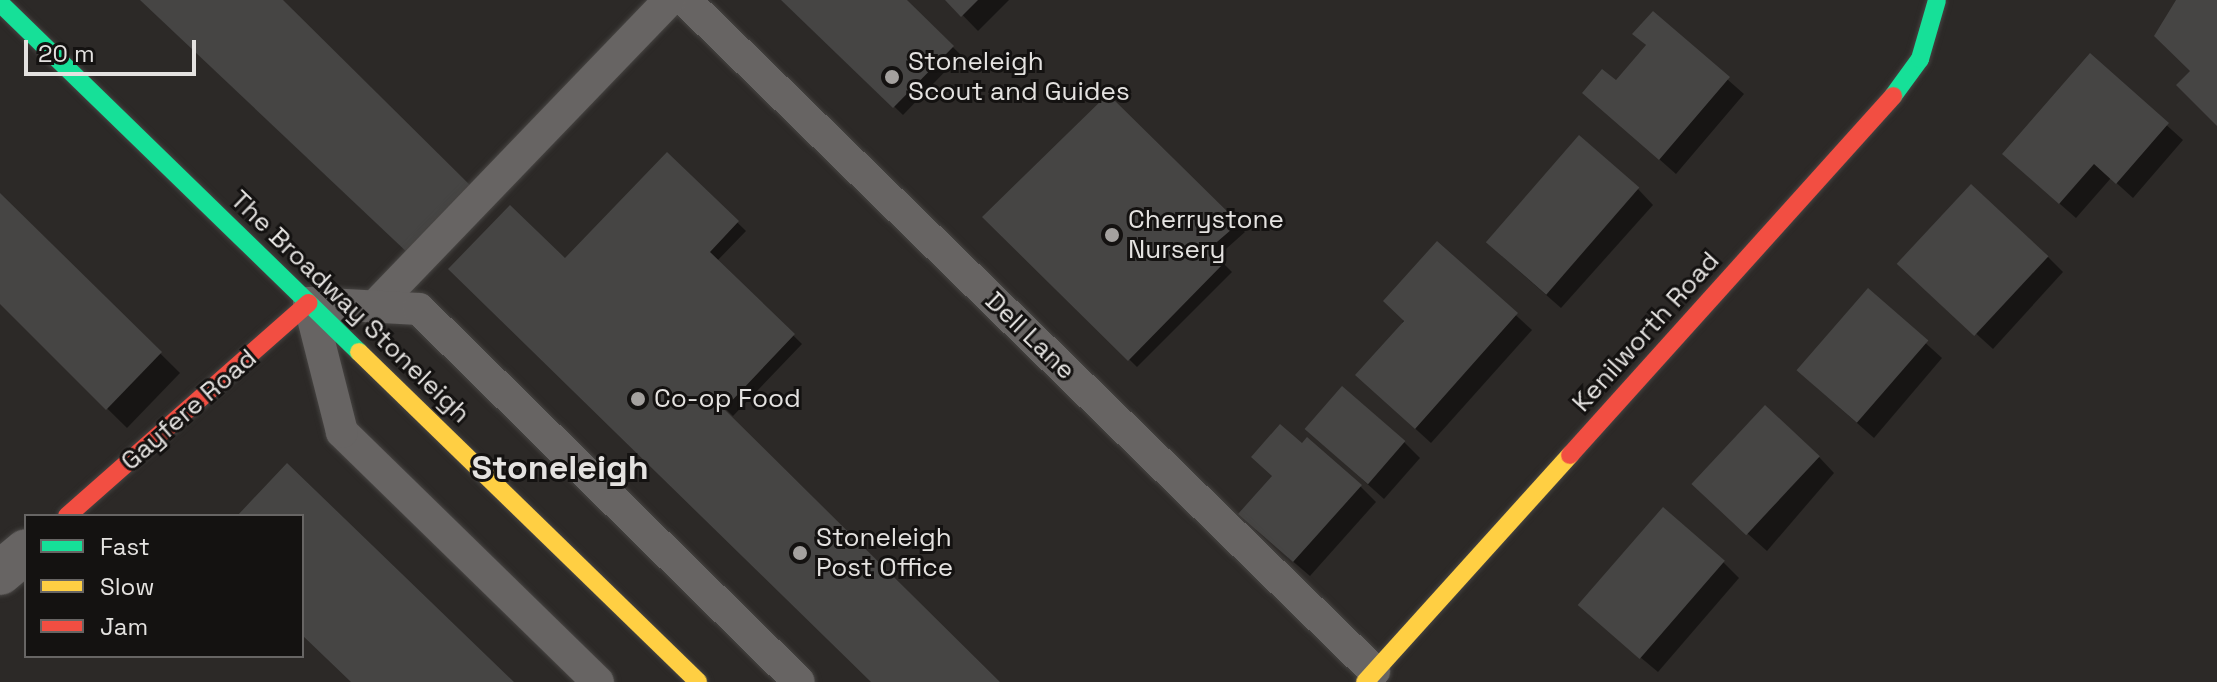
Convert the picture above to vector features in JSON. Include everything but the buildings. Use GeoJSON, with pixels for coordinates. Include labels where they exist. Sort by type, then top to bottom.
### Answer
{"type":"FeatureCollection","features":[{"type":"Feature","properties":{"kind":"street","name":"Kenilworth Road"},"geometry":{"type":"LineString","coordinates":[[1370,677],[1886,106],[1920,59],[1937,0]]}},
{"type":"Feature","properties":{"kind":"street","name":"The Broadway Stoneleigh"},"geometry":{"type":"LineString","coordinates":[[0,3],[698,682]]}},
{"type":"Feature","properties":{"kind":"street","name":"Gayfere Road"},"geometry":{"type":"LineString","coordinates":[[69,514],[309,303]]}},
{"type":"Feature","properties":{"kind":"street"},"geometry":{"type":"LineString","coordinates":[[0,573],[24,553]]}},
{"type":"Feature","properties":{"kind":"lane"},"geometry":{"type":"LineString","coordinates":[[374,307],[669,0]]}},
{"type":"Feature","properties":{"kind":"lane","name":"Dell Lane"},"geometry":{"type":"LineString","coordinates":[[685,0],[1370,677]]}},
{"type":"Feature","properties":{"kind":"lane"},"geometry":{"type":"LineString","coordinates":[[598,682],[342,432],[309,303],[419,309],[799,682]]}},
{"type":"Feature","properties":{"kind":"traffic: fast"},"geometry":{"type":"LineString","coordinates":[[1893,96],[1920,59],[1937,0]]}},
{"type":"Feature","properties":{"kind":"traffic: fast"},"geometry":{"type":"LineString","coordinates":[[0,3],[359,352]]}},
{"type":"Feature","properties":{"kind":"traffic: slow"},"geometry":{"type":"LineString","coordinates":[[359,352],[698,682]]}},
{"type":"Feature","properties":{"kind":"traffic: slow"},"geometry":{"type":"LineString","coordinates":[[1365,682],[1570,455]]}},
{"type":"Feature","properties":{"kind":"traffic: jam"},"geometry":{"type":"LineString","coordinates":[[1570,455],[1893,96]]}},
{"type":"Feature","properties":{"kind":"traffic: jam"},"geometry":{"type":"LineString","coordinates":[[69,514],[309,303]]}},
{"type":"Feature","properties":{"kind":"place","name":"Stoneleigh Scout and Guides"},"geometry":{"type":"Point","coordinates":[892,77]}},
{"type":"Feature","properties":{"kind":"place","name":"Cherrystone Nursery"},"geometry":{"type":"Point","coordinates":[1112,235]}},
{"type":"Feature","properties":{"kind":"place","name":"Co-op Food"},"geometry":{"type":"Point","coordinates":[638,399]}},
{"type":"Feature","properties":{"kind":"place","name":"Stoneleigh Post Office"},"geometry":{"type":"Point","coordinates":[800,553]}},
{"type":"Feature","properties":{"kind":"district","name":"Stoneleigh"},"geometry":{"type":"Point","coordinates":[560,468]}}]}
